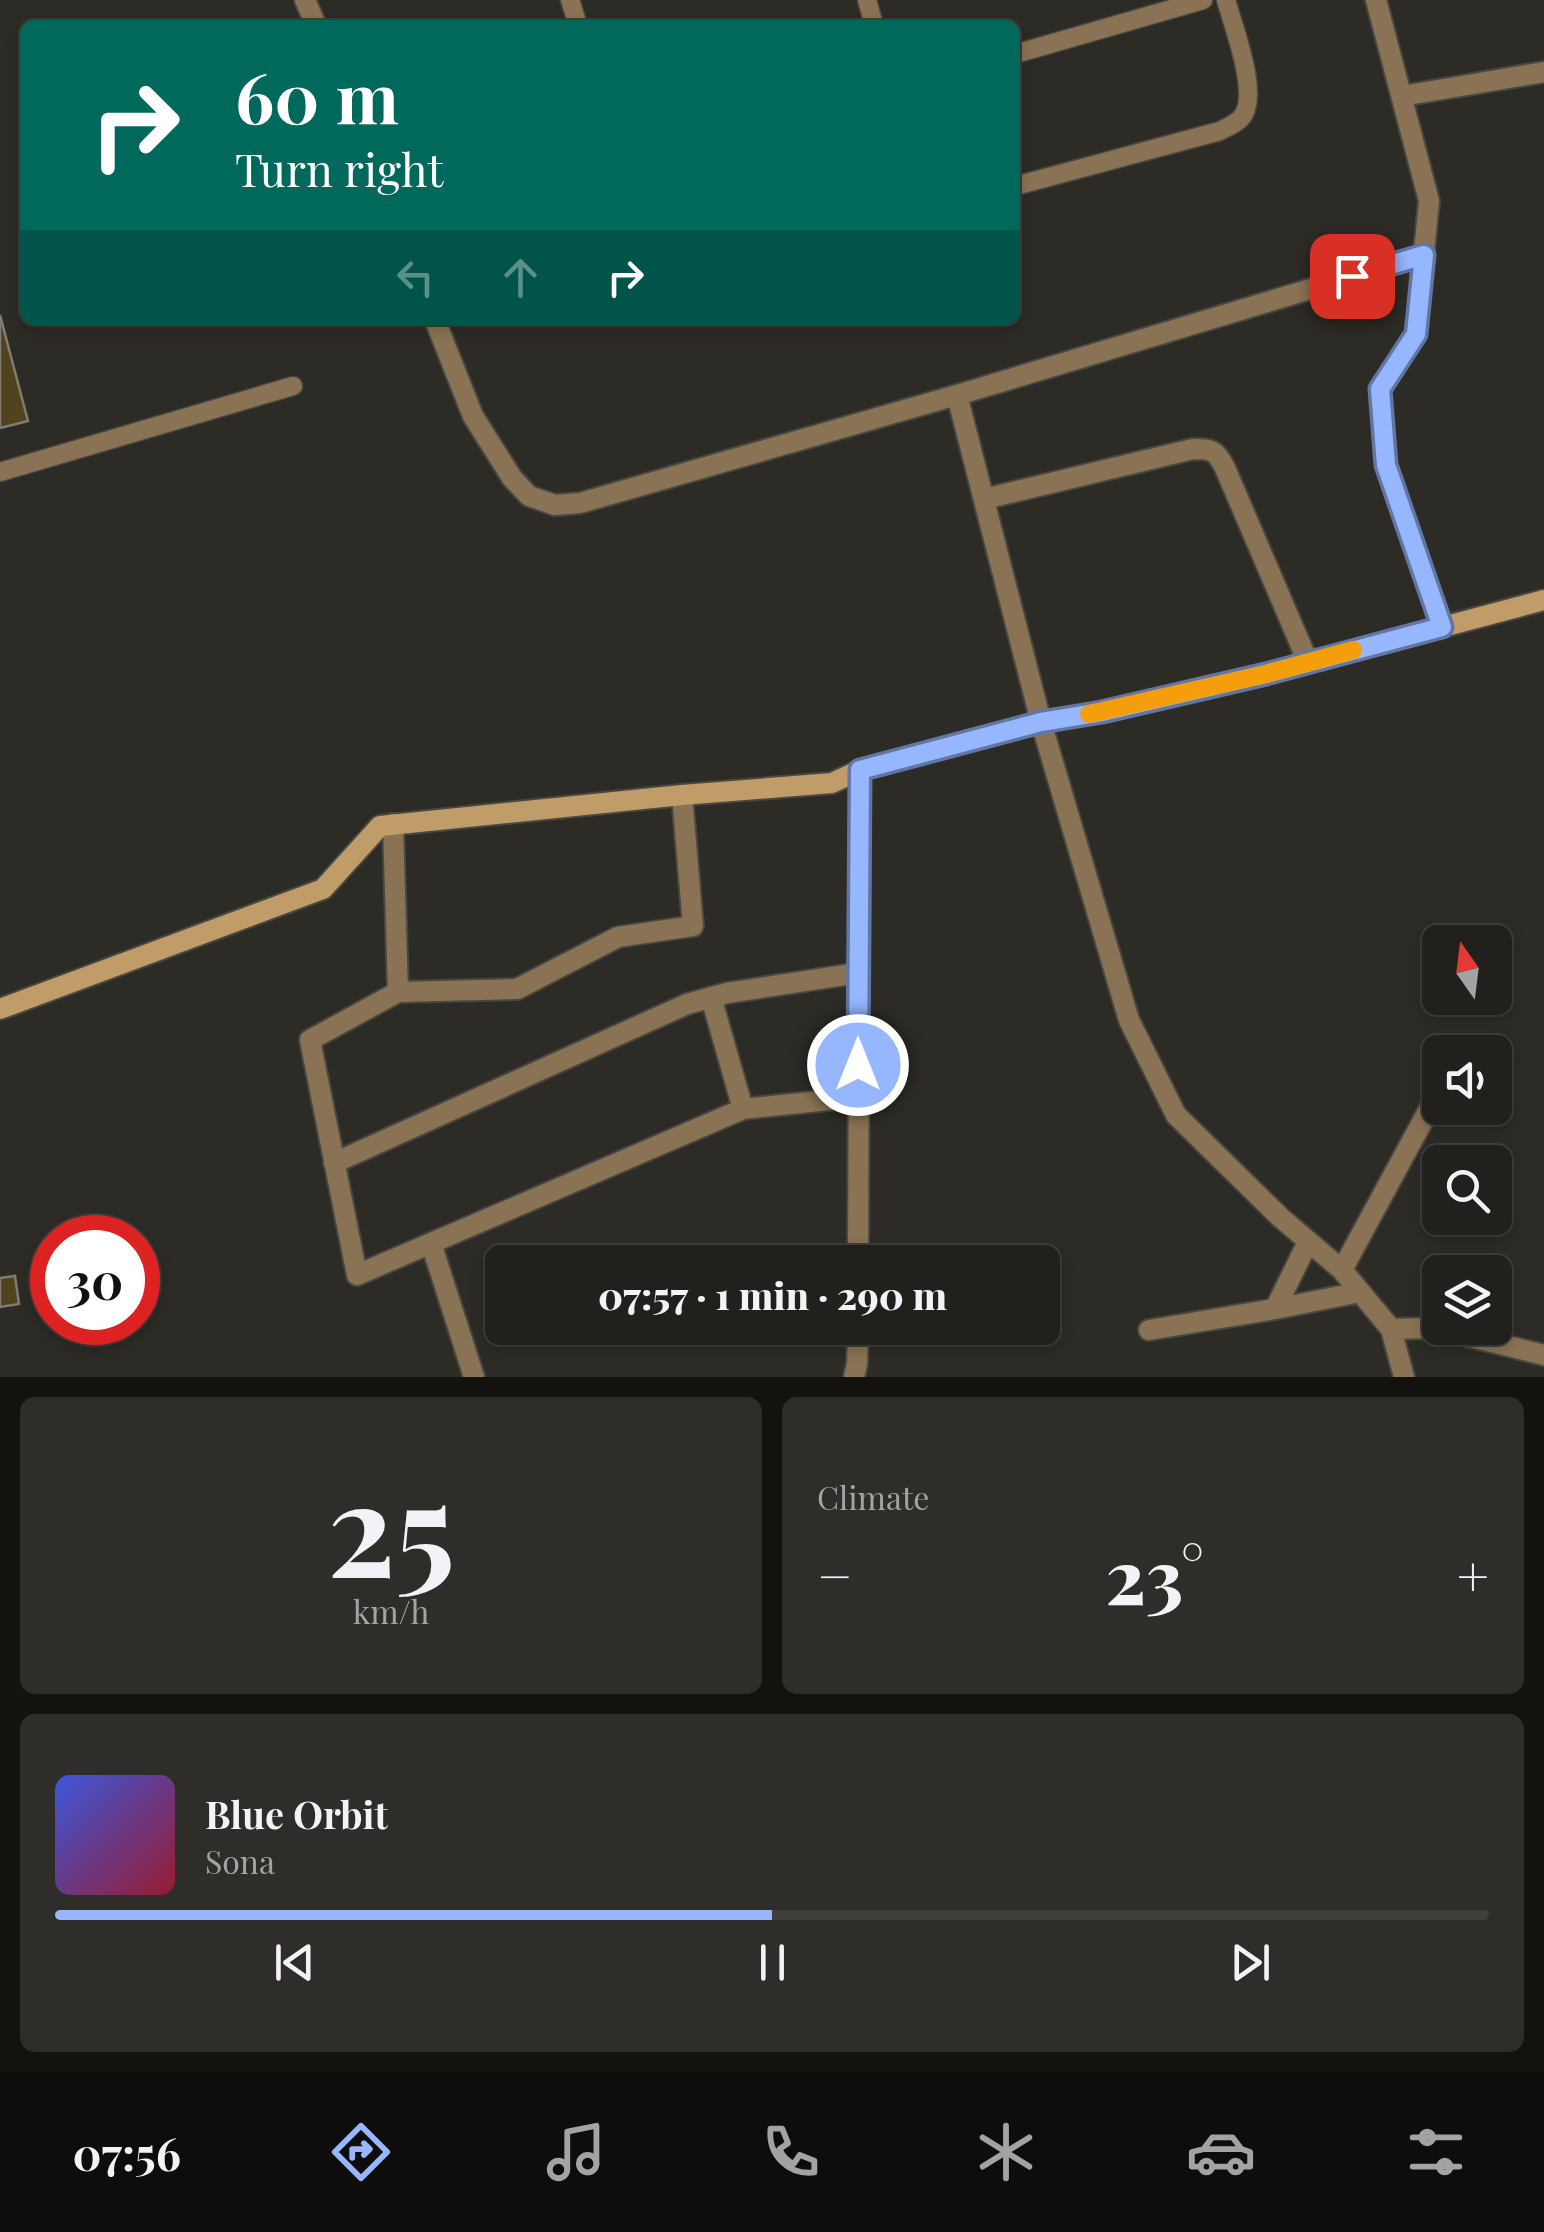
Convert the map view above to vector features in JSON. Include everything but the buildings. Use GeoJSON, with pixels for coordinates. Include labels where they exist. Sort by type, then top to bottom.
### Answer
{"type":"FeatureCollection","features":[{"type":"Feature","properties":{"kind":"street"},"geometry":{"type":"LineString","coordinates":[[1376,0],[1429,201],[1416,334],[1380,389],[1386,465],[1442,627]]}},
{"type":"Feature","properties":{"kind":"street"},"geometry":{"type":"LineString","coordinates":[[1402,96],[1544,72]]}},
{"type":"Feature","properties":{"kind":"street"},"geometry":{"type":"LineString","coordinates":[[437,325],[473,416],[512,478],[529,496],[554,505],[580,503],[957,395],[1424,255]]}},
{"type":"Feature","properties":{"kind":"street"},"geometry":{"type":"LineString","coordinates":[[957,395],[1041,722],[1129,1020],[1176,1115],[1280,1218],[1342,1270],[1391,1329],[1404,1377]]}},
{"type":"Feature","properties":{"kind":"street"},"geometry":{"type":"LineString","coordinates":[[984,499],[1192,449],[1210,449],[1220,457],[1308,662]]}},
{"type":"Feature","properties":{"kind":"street"},"geometry":{"type":"LineString","coordinates":[[0,1009],[323,890],[380,826],[832,783],[860,770],[1041,722],[1102,712],[1544,600]]}},
{"type":"Feature","properties":{"kind":"street"},"geometry":{"type":"LineString","coordinates":[[858,1245],[860,770]]}},
{"type":"Feature","properties":{"kind":"street"},"geometry":{"type":"LineString","coordinates":[[682,795],[693,926],[618,937],[517,989],[398,992],[310,1040],[357,1274],[743,1109],[858,1098]]}},
{"type":"Feature","properties":{"kind":"street"},"geometry":{"type":"LineString","coordinates":[[393,824],[398,992]]}},
{"type":"Feature","properties":{"kind":"street"},"geometry":{"type":"LineString","coordinates":[[334,1163],[687,1004],[727,992],[858,972]]}},
{"type":"Feature","properties":{"kind":"street"},"geometry":{"type":"LineString","coordinates":[[711,997],[743,1109]]}},
{"type":"Feature","properties":{"kind":"street"},"geometry":{"type":"LineString","coordinates":[[1342,1270],[1422,1124]]}},
{"type":"Feature","properties":{"kind":"street"},"geometry":{"type":"LineString","coordinates":[[1275,1309],[1308,1242]]}},
{"type":"Feature","properties":{"kind":"street"},"geometry":{"type":"LineString","coordinates":[[431,1243],[474,1377]]}},
{"type":"Feature","properties":{"kind":"street"},"geometry":{"type":"LineString","coordinates":[[1149,1330],[1360,1292]]}},
{"type":"Feature","properties":{"kind":"street"},"geometry":{"type":"LineString","coordinates":[[1391,1329],[1435,1328],[1544,1355]]}},
{"type":"Feature","properties":{"kind":"street"},"geometry":{"type":"LineString","coordinates":[[854,1377],[858,1345]]}},
{"type":"Feature","properties":{"kind":"lane"},"geometry":{"type":"LineString","coordinates":[[1020,53],[1203,0]]}},
{"type":"Feature","properties":{"kind":"lane"},"geometry":{"type":"LineString","coordinates":[[1020,185],[1220,131],[1240,120],[1248,107],[1250,89],[1226,0]]}},
{"type":"Feature","properties":{"kind":"lane"},"geometry":{"type":"LineString","coordinates":[[0,472],[293,386]]}},
{"type":"Feature","properties":{"kind":"slow traffic"},"geometry":{"type":"LineString","coordinates":[[1089,714],[1353,650]]}},
{"type":"Feature","properties":{"kind":"route"},"geometry":{"type":"LineString","coordinates":[[858,1065],[860,770],[1041,722],[1266,674],[1442,627],[1386,465],[1380,389],[1416,334],[1424,255],[1352,276]]}}]}
